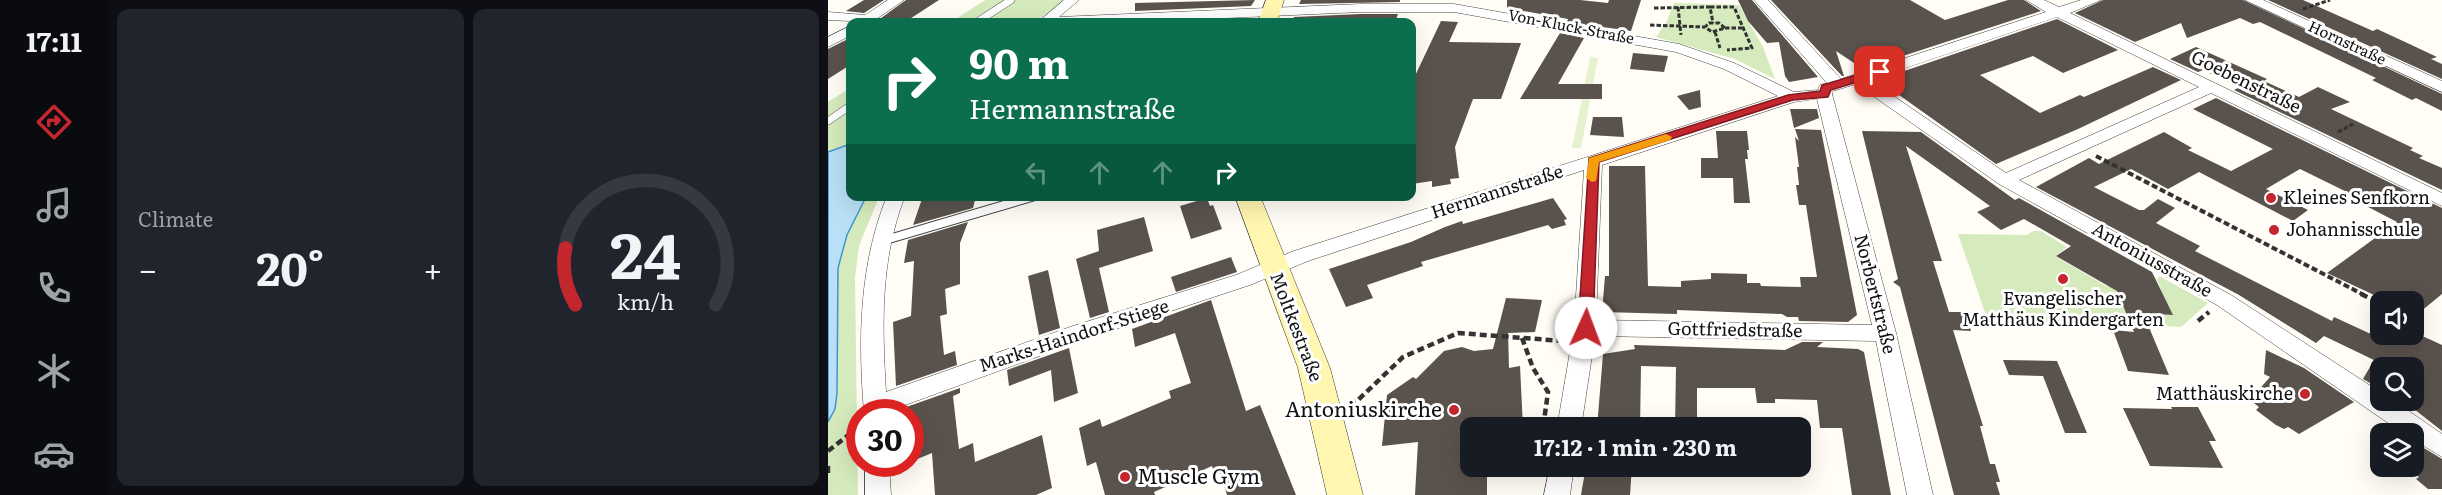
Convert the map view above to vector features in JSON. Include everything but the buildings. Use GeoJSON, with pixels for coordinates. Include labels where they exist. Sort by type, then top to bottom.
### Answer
{"type":"FeatureCollection","features":[{"type":"Feature","properties":{"kind":"main road","name":"Moltkestraße"},"geometry":{"type":"LineString","coordinates":[[1249,201],[1314,368],[1345,495]]}},
{"type":"Feature","properties":{"kind":"street"},"geometry":{"type":"LineString","coordinates":[[870,18],[897,0]]}},
{"type":"Feature","properties":{"kind":"street"},"geometry":{"type":"LineString","coordinates":[[1050,18],[1072,0]]}},
{"type":"Feature","properties":{"kind":"street"},"geometry":{"type":"LineString","coordinates":[[1761,0],[1830,89]]}},
{"type":"Feature","properties":{"kind":"street","name":"Goebenstraße"},"geometry":{"type":"LineString","coordinates":[[2033,0],[2442,200]]}},
{"type":"Feature","properties":{"kind":"street","name":"Hermannstraße"},"geometry":{"type":"LineString","coordinates":[[1274,268],[1593,160],[1792,97],[1830,89],[2094,0]]}},
{"type":"Feature","properties":{"kind":"street","name":"Hornstraße"},"geometry":{"type":"LineString","coordinates":[[2252,0],[2442,87]]}},
{"type":"Feature","properties":{"kind":"street","name":"Von-Kluck-Straße"},"geometry":{"type":"LineString","coordinates":[[1140,18],[1408,7],[1482,10],[1679,48],[1729,66],[1792,97]]}},
{"type":"Feature","properties":{"kind":"street"},"geometry":{"type":"LineString","coordinates":[[828,16],[846,18]]}},
{"type":"Feature","properties":{"kind":"street"},"geometry":{"type":"LineString","coordinates":[[828,43],[846,32]]}},
{"type":"Feature","properties":{"kind":"street","name":"Antoniusstraße"},"geometry":{"type":"LineString","coordinates":[[1858,79],[2005,180],[2224,300],[2303,351],[2442,447]]}},
{"type":"Feature","properties":{"kind":"street"},"geometry":{"type":"LineString","coordinates":[[2005,180],[2212,87]]}},
{"type":"Feature","properties":{"kind":"street","name":"Norbertstraße"},"geometry":{"type":"LineString","coordinates":[[1830,89],[1920,495]]}},
{"type":"Feature","properties":{"kind":"street"},"geometry":{"type":"LineString","coordinates":[[1571,417],[1584,335],[1593,160]]}},
{"type":"Feature","properties":{"kind":"street"},"geometry":{"type":"LineString","coordinates":[[875,399],[874,268],[878,242],[894,201]]}},
{"type":"Feature","properties":{"kind":"street","name":"Marks-Haindorf-Stiege"},"geometry":{"type":"LineString","coordinates":[[903,399],[1274,268]]}},
{"type":"Feature","properties":{"kind":"street","name":"Gottfriedstraße"},"geometry":{"type":"LineString","coordinates":[[1584,335],[1885,333]]}},
{"type":"Feature","properties":{"kind":"street"},"geometry":{"type":"LineString","coordinates":[[877,477],[878,495]]}},
{"type":"Feature","properties":{"kind":"street"},"geometry":{"type":"LineString","coordinates":[[1557,495],[1560,477]]}},
{"type":"Feature","properties":{"kind":"lane"},"geometry":{"type":"LineString","coordinates":[[983,18],[1011,0]]}},
{"type":"Feature","properties":{"kind":"lane"},"geometry":{"type":"LineString","coordinates":[[828,121],[846,109]]}},
{"type":"Feature","properties":{"kind":"lane"},"geometry":{"type":"LineString","coordinates":[[878,242],[1018,201]]}},
{"type":"Feature","properties":{"kind":"path"},"geometry":{"type":"LineString","coordinates":[[1678,7],[1682,39]]}},
{"type":"Feature","properties":{"kind":"path"},"geometry":{"type":"LineString","coordinates":[[1710,7],[1713,22]]}},
{"type":"Feature","properties":{"kind":"path"},"geometry":{"type":"LineString","coordinates":[[1654,8],[1734,7],[1752,48],[1720,50]]}},
{"type":"Feature","properties":{"kind":"path"},"geometry":{"type":"LineString","coordinates":[[1705,27],[1713,22]]}},
{"type":"Feature","properties":{"kind":"path"},"geometry":{"type":"LineString","coordinates":[[1713,22],[1725,28]]}},
{"type":"Feature","properties":{"kind":"path"},"geometry":{"type":"LineString","coordinates":[[1650,25],[1705,27],[1715,32],[1725,28],[1744,28]]}},
{"type":"Feature","properties":{"kind":"path"},"geometry":{"type":"LineString","coordinates":[[2330,136],[2353,124]]}},
{"type":"Feature","properties":{"kind":"path"},"geometry":{"type":"LineString","coordinates":[[2079,147],[2252,239],[2370,298]]}},
{"type":"Feature","properties":{"kind":"path"},"geometry":{"type":"LineString","coordinates":[[1326,412],[1357,401],[1403,357],[1458,333],[1522,338],[1584,335]]}},
{"type":"Feature","properties":{"kind":"path"},"geometry":{"type":"LineString","coordinates":[[1522,338],[1533,368],[1548,392],[1545,417]]}},
{"type":"Feature","properties":{"kind":"path"},"geometry":{"type":"LineString","coordinates":[[828,451],[846,437]]}},
{"type":"Feature","properties":{"kind":"path"},"geometry":{"type":"LineString","coordinates":[[828,466],[830,468],[828,476]]}},
{"type":"Feature","properties":{"kind":"green space"},"geometry":{"type":"Polygon","coordinates":[[[985,0],[1064,0],[1040,18],[957,18],[985,0]]]}},
{"type":"Feature","properties":{"kind":"green space"},"geometry":{"type":"Polygon","coordinates":[[[1674,3],[1739,5],[1763,47],[1775,79],[1735,59],[1656,37],[1666,23],[1674,3]]]}},
{"type":"Feature","properties":{"kind":"green space"},"geometry":{"type":"Polygon","coordinates":[[[1590,57],[1598,58],[1581,148],[1572,148],[1590,57]]]}},
{"type":"Feature","properties":{"kind":"green space"},"geometry":{"type":"Polygon","coordinates":[[[846,91],[846,201],[877,201],[859,246],[855,277],[857,399],[846,399],[846,477],[858,477],[858,495],[828,495],[828,102],[846,91]]]}},
{"type":"Feature","properties":{"kind":"green space","name":"Evangelischer Matthäus Kindergarten"},"geometry":{"type":"Polygon","coordinates":[[[2033,231],[2041,231],[2067,247],[2055,256],[2106,286],[2161,289],[2157,280],[2159,276],[2208,303],[2181,327],[2084,320],[2086,327],[1989,324],[1958,234],[2027,235],[2033,231]]]}},
{"type":"Feature","properties":{"kind":"water"},"geometry":{"type":"Polygon","coordinates":[[[846,145],[846,201],[864,201],[847,235],[838,268],[837,393],[835,409],[828,422],[828,152],[846,145]]]}},
{"type":"Feature","properties":{"kind":"slow traffic"},"geometry":{"type":"LineString","coordinates":[[1592,178],[1593,160],[1666,137]]}},
{"type":"Feature","properties":{"kind":"place","name":"Kleines Senfkorn"},"geometry":{"type":"Point","coordinates":[2271,198]}},
{"type":"Feature","properties":{"kind":"place","name":"Johannisschule"},"geometry":{"type":"Point","coordinates":[2274,230]}},
{"type":"Feature","properties":{"kind":"place","name":"Evangelischer Matthäus Kindergarten"},"geometry":{"type":"Point","coordinates":[2063,279]}},
{"type":"Feature","properties":{"kind":"place","name":"Matthäuskirche"},"geometry":{"type":"Point","coordinates":[2305,394]}},
{"type":"Feature","properties":{"kind":"place","name":"Antoniuskirche"},"geometry":{"type":"Point","coordinates":[1454,410]}},
{"type":"Feature","properties":{"kind":"place","name":"Muscle Gym"},"geometry":{"type":"Point","coordinates":[1125,477]}},
{"type":"Feature","properties":{"kind":"route"},"geometry":{"type":"LineString","coordinates":[[1586,328],[1593,160],[1792,97],[1824,94],[1826,88],[1836,83],[1880,72]]}}]}
